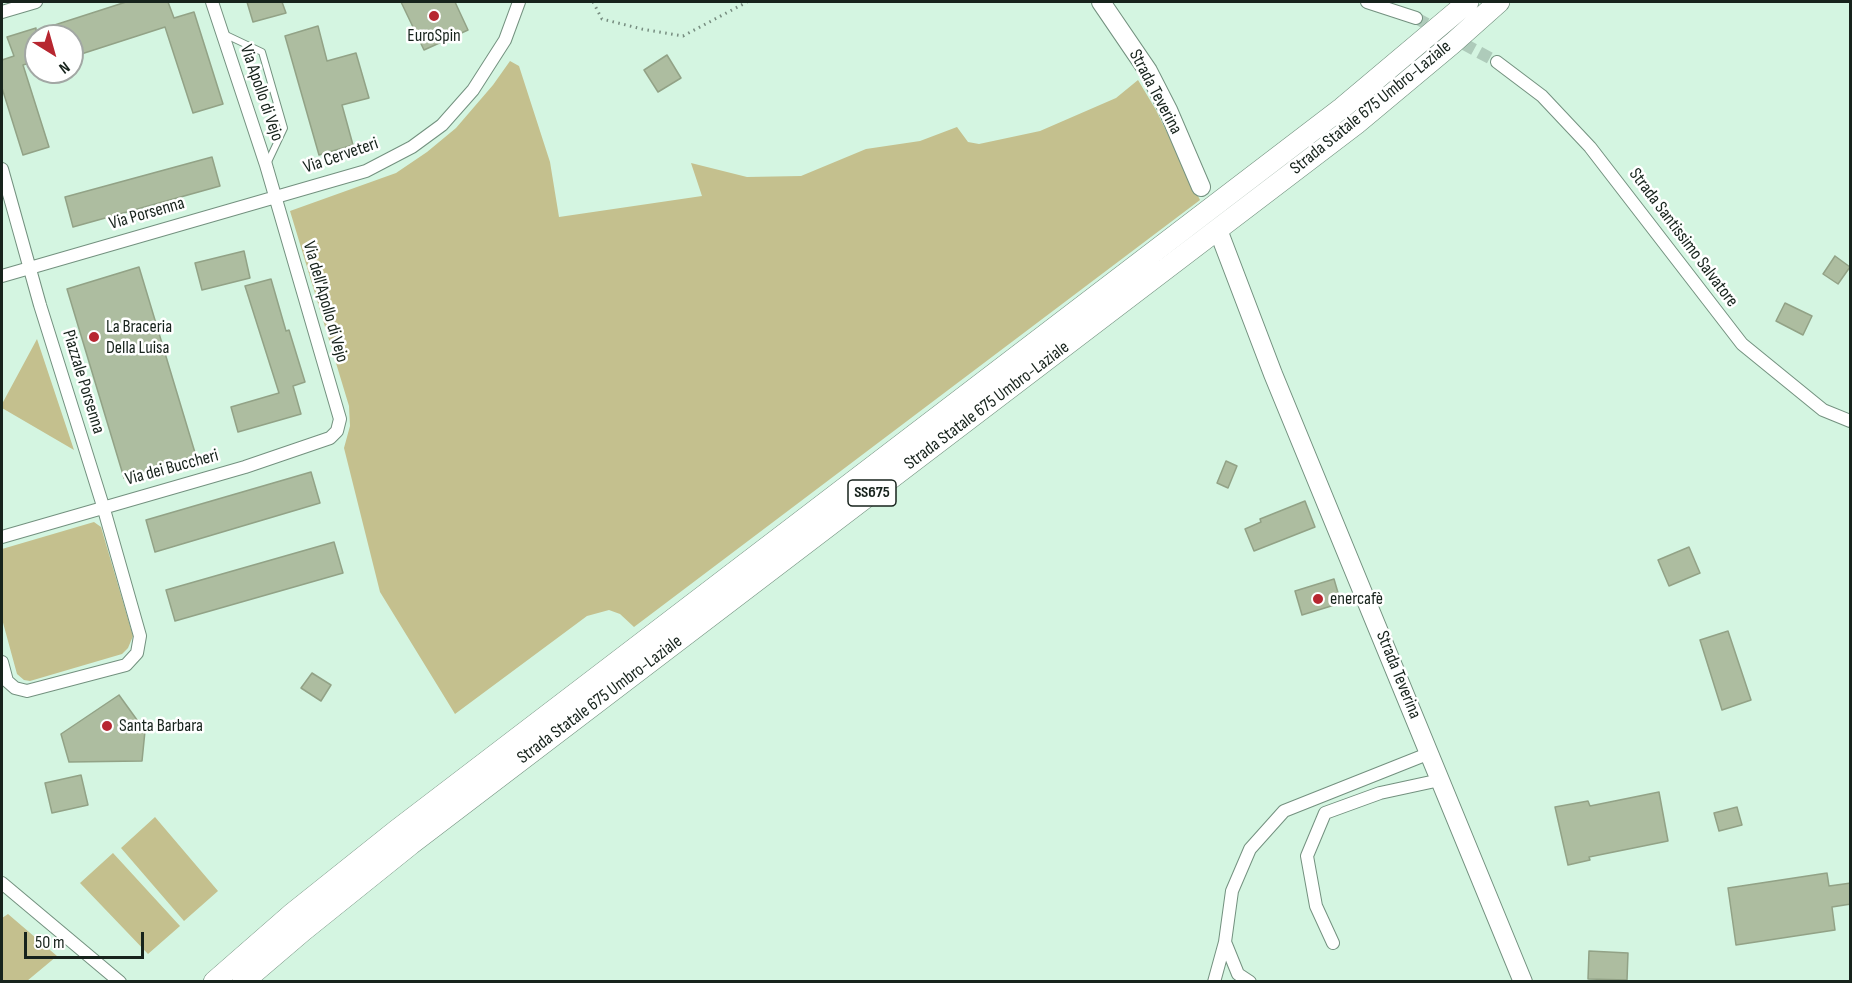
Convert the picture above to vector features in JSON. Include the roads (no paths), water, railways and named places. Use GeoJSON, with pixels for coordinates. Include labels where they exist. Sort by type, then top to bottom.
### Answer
{"type":"FeatureCollection","features":[{"type":"Feature","properties":{"kind":"highway","name":"Strada Statale 675 Umbro-Laziale"},"geometry":{"type":"LineString","coordinates":[[214,981],[397,830],[1333,115],[1468,2]]}},
{"type":"Feature","properties":{"kind":"highway","name":"Strada Statale 675 Umbro-Laziale"},"geometry":{"type":"LineString","coordinates":[[243,981],[411,844],[1356,124],[1499,2]]}},
{"type":"Feature","properties":{"kind":"main road","name":"Strada Teverina"},"geometry":{"type":"LineString","coordinates":[[1101,2],[1148,71],[1168,110],[1201,187]]}},
{"type":"Feature","properties":{"kind":"main road","name":"Strada Teverina"},"geometry":{"type":"LineString","coordinates":[[1220,235],[1273,374],[1523,981]]}},
{"type":"Feature","properties":{"kind":"street"},"geometry":{"type":"LineString","coordinates":[[2,12],[36,2]]}},
{"type":"Feature","properties":{"kind":"street","name":"Via Apollo di Vejo"},"geometry":{"type":"LineString","coordinates":[[212,2],[275,196]]}},
{"type":"Feature","properties":{"kind":"street","name":"Via Cerveteri"},"geometry":{"type":"LineString","coordinates":[[275,196],[366,171],[412,147],[442,125],[473,90],[505,40],[519,2]]}},
{"type":"Feature","properties":{"kind":"street"},"geometry":{"type":"LineString","coordinates":[[1367,2],[1416,18]]}},
{"type":"Feature","properties":{"kind":"street","name":"Strada Santissimo Salvatore"},"geometry":{"type":"LineString","coordinates":[[1497,62],[1542,96],[1590,147],[1742,344],[1823,410],[1851,421]]}},
{"type":"Feature","properties":{"kind":"street"},"geometry":{"type":"LineString","coordinates":[[2,169],[30,268]]}},
{"type":"Feature","properties":{"kind":"street","name":"Via Porsenna"},"geometry":{"type":"LineString","coordinates":[[2,276],[275,196]]}},
{"type":"Feature","properties":{"kind":"street","name":"Via dell'Apollo di Vejo"},"geometry":{"type":"LineString","coordinates":[[275,196],[340,419]]}},
{"type":"Feature","properties":{"kind":"street","name":"Piazzale Porsenna"},"geometry":{"type":"LineString","coordinates":[[2,662],[7,681],[15,688],[27,692],[126,665],[137,653],[140,636],[30,268]]}},
{"type":"Feature","properties":{"kind":"street","name":"Via dei Buccheri"},"geometry":{"type":"LineString","coordinates":[[2,537],[103,506],[245,467],[330,438],[337,431],[340,419]]}},
{"type":"Feature","properties":{"kind":"street"},"geometry":{"type":"LineString","coordinates":[[1214,981],[1225,942],[1232,891],[1250,849],[1284,811],[1430,753]]}},
{"type":"Feature","properties":{"kind":"street"},"geometry":{"type":"LineString","coordinates":[[1333,943],[1316,906],[1307,856],[1325,813],[1380,794],[1440,780]]}},
{"type":"Feature","properties":{"kind":"street"},"geometry":{"type":"LineString","coordinates":[[2,883],[120,981]]}},
{"type":"Feature","properties":{"kind":"street"},"geometry":{"type":"LineString","coordinates":[[1225,942],[1238,974],[1250,981]]}},
{"type":"Feature","properties":{"kind":"lane"},"geometry":{"type":"LineString","coordinates":[[221,33],[262,52],[284,128],[266,165]]}},
{"type":"Feature","properties":{"kind":"tunnel"},"geometry":{"type":"LineString","coordinates":[[1416,18],[1497,62]]}},
{"type":"Feature","properties":{"kind":"place","name":"EuroSpin"},"geometry":{"type":"Point","coordinates":[434,16]}},
{"type":"Feature","properties":{"kind":"place","name":"La Braceria Della Luisa"},"geometry":{"type":"Point","coordinates":[94,337]}},
{"type":"Feature","properties":{"kind":"place","name":"enercafè"},"geometry":{"type":"Point","coordinates":[1318,599]}},
{"type":"Feature","properties":{"kind":"place","name":"Santa Barbara"},"geometry":{"type":"Point","coordinates":[107,726]}}]}
